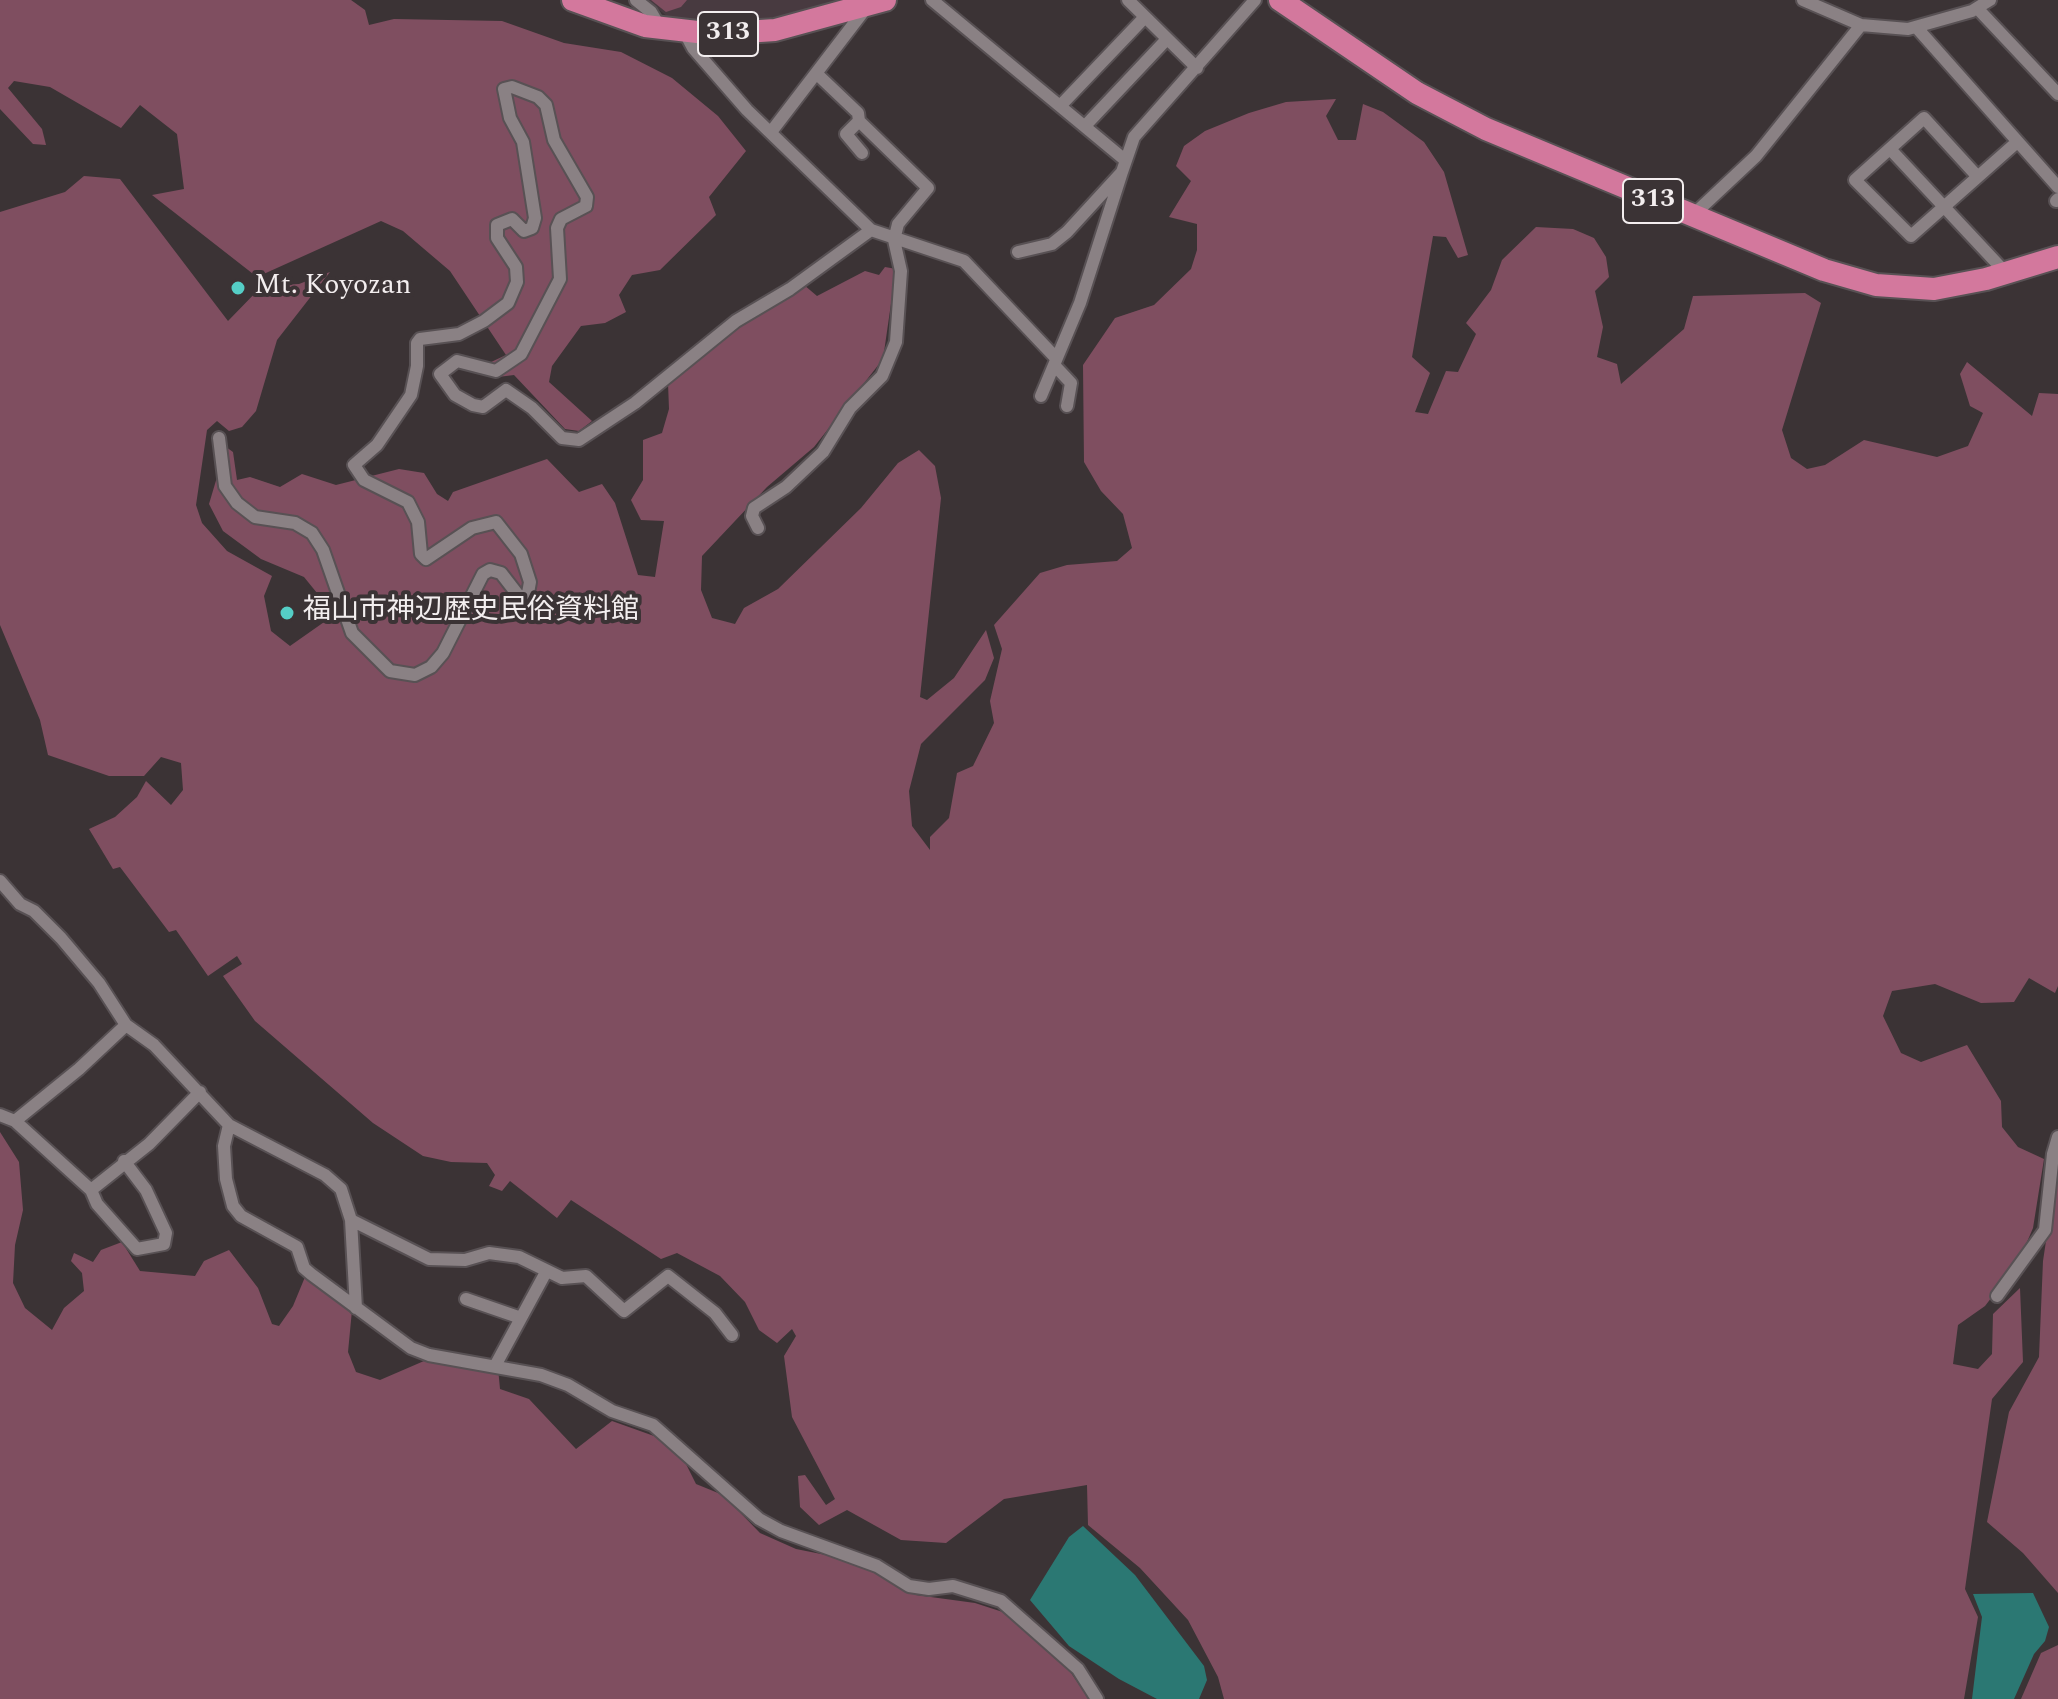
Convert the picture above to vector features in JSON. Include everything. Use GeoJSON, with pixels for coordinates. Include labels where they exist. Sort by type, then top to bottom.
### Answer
{"type":"FeatureCollection","features":[{"type":"Feature","properties":{"kind":"highway","name":"313"},"geometry":{"type":"LineString","coordinates":[[573,0],[619,19],[685,33],[775,30],[875,2]]}},
{"type":"Feature","properties":{"kind":"highway","name":"313"},"geometry":{"type":"LineString","coordinates":[[1280,0],[1450,111],[1691,217],[1824,270],[1876,285],[1934,289],[2058,257]]}},
{"type":"Feature","properties":{"kind":"street"},"geometry":{"type":"LineString","coordinates":[[636,0],[651,12],[661,29]]}},
{"type":"Feature","properties":{"kind":"street"},"geometry":{"type":"LineString","coordinates":[[932,0],[1061,105],[1124,166]]}},
{"type":"Feature","properties":{"kind":"street"},"geometry":{"type":"LineString","coordinates":[[1128,0],[1197,68]]}},
{"type":"Feature","properties":{"kind":"street"},"geometry":{"type":"LineString","coordinates":[[1041,396],[1080,303],[1134,137],[1255,0]]}},
{"type":"Feature","properties":{"kind":"street"},"geometry":{"type":"LineString","coordinates":[[1803,0],[1861,25],[1917,28],[1978,9],[1990,0]]}},
{"type":"Feature","properties":{"kind":"street"},"geometry":{"type":"LineString","coordinates":[[771,132],[875,2]]}},
{"type":"Feature","properties":{"kind":"street"},"geometry":{"type":"LineString","coordinates":[[1978,9],[2058,94]]}},
{"type":"Feature","properties":{"kind":"street"},"geometry":{"type":"LineString","coordinates":[[1061,105],[1145,17]]}},
{"type":"Feature","properties":{"kind":"street"},"geometry":{"type":"LineString","coordinates":[[1691,217],[1756,156],[1861,25]]}},
{"type":"Feature","properties":{"kind":"street"},"geometry":{"type":"LineString","coordinates":[[1917,28],[2016,143],[2057,196]]}},
{"type":"Feature","properties":{"kind":"street"},"geometry":{"type":"LineString","coordinates":[[685,33],[693,48],[771,132],[871,230],[964,261],[1056,362],[1071,383],[1067,406]]}},
{"type":"Feature","properties":{"kind":"street"},"geometry":{"type":"LineString","coordinates":[[1085,126],[1167,39]]}},
{"type":"Feature","properties":{"kind":"street"},"geometry":{"type":"LineString","coordinates":[[758,528],[752,516],[754,508],[786,487],[823,452],[845,414],[882,376],[890,362],[896,342],[901,271],[894,240],[898,224],[928,188],[859,121],[858,113],[817,74]]}},
{"type":"Feature","properties":{"kind":"street"},"geometry":{"type":"LineString","coordinates":[[219,438],[225,486],[237,503],[255,517],[295,523],[312,533],[323,550],[352,633],[390,671],[415,675],[431,667],[443,653],[475,584],[483,574],[490,570],[501,573],[522,598],[528,593],[530,582],[521,554],[496,522],[472,528],[426,559],[421,554],[418,522],[408,502],[364,480],[354,465],[377,445],[411,395],[420,339],[459,334],[484,321],[508,303],[517,282],[516,267],[497,238],[497,225],[503,220],[512,219],[524,231],[532,228],[535,218],[523,142],[510,118],[504,89],[512,87],[538,97],[546,105],[554,140],[587,197],[586,206],[561,219],[557,228],[562,266],[560,279],[521,354],[496,371],[457,361],[440,374],[455,395],[473,405],[483,407],[506,390],[532,408],[562,438],[579,440],[635,403],[736,321],[790,289],[871,230]]}},
{"type":"Feature","properties":{"kind":"street"},"geometry":{"type":"LineString","coordinates":[[1977,176],[1924,118],[1855,180],[1911,236],[2016,143]]}},
{"type":"Feature","properties":{"kind":"street"},"geometry":{"type":"LineString","coordinates":[[859,121],[846,134],[862,153]]}},
{"type":"Feature","properties":{"kind":"street"},"geometry":{"type":"LineString","coordinates":[[1890,149],[2005,272]]}},
{"type":"Feature","properties":{"kind":"street"},"geometry":{"type":"LineString","coordinates":[[1018,252],[1052,244],[1124,166]]}},
{"type":"Feature","properties":{"kind":"street"},"geometry":{"type":"LineString","coordinates":[[0,881],[20,904],[34,911],[61,938],[99,983],[126,1025],[154,1045],[229,1125],[325,1175],[341,1189],[351,1220],[356,1308]]}},
{"type":"Feature","properties":{"kind":"street"},"geometry":{"type":"LineString","coordinates":[[15,1121],[79,1069],[126,1025]]}},
{"type":"Feature","properties":{"kind":"street"},"geometry":{"type":"LineString","coordinates":[[91,1190],[149,1144],[200,1092]]}},
{"type":"Feature","properties":{"kind":"street"},"geometry":{"type":"LineString","coordinates":[[0,1115],[15,1121],[91,1190],[104,1213],[137,1249],[164,1244],[166,1233],[146,1190],[124,1161]]}},
{"type":"Feature","properties":{"kind":"street"},"geometry":{"type":"LineString","coordinates":[[229,1125],[224,1146],[226,1179],[233,1206],[241,1216],[297,1247],[304,1268],[411,1348],[429,1355],[495,1366],[568,1385],[612,1411],[653,1425],[759,1519],[781,1531],[865,1561],[909,1586],[929,1589],[953,1586],[1001,1601],[1078,1669],[1097,1699]]}},
{"type":"Feature","properties":{"kind":"street"},"geometry":{"type":"LineString","coordinates":[[1997,1296],[2045,1230],[2053,1154],[2058,1137]]}},
{"type":"Feature","properties":{"kind":"street"},"geometry":{"type":"LineString","coordinates":[[351,1220],[429,1259],[465,1260],[489,1253],[519,1257],[562,1278],[586,1276],[624,1311],[668,1276],[715,1313],[732,1335]]}},
{"type":"Feature","properties":{"kind":"street"},"geometry":{"type":"LineString","coordinates":[[495,1366],[546,1272]]}},
{"type":"Feature","properties":{"kind":"street"},"geometry":{"type":"LineString","coordinates":[[466,1299],[521,1318]]}},
{"type":"Feature","properties":{"kind":"shaded area"},"geometry":{"type":"Polygon","coordinates":[[[0,0],[351,0],[365,10],[369,25],[394,19],[502,21],[564,43],[621,52],[672,78],[718,116],[746,151],[709,197],[716,215],[660,270],[632,275],[619,295],[626,312],[605,323],[581,326],[552,366],[549,382],[592,421],[579,431],[565,429],[514,375],[498,377],[472,371],[506,355],[450,271],[403,231],[381,221],[257,277],[152,195],[184,189],[177,134],[140,105],[121,128],[50,87],[14,81],[8,88],[42,129],[46,145],[33,144],[0,109],[0,0]]]}},
{"type":"Feature","properties":{"kind":"shaded area"},"geometry":{"type":"Polygon","coordinates":[[[647,0],[842,0],[774,17],[714,22],[668,17],[647,0]]]}},
{"type":"Feature","properties":{"kind":"shaded area"},"geometry":{"type":"Polygon","coordinates":[[[651,0],[687,0],[681,7],[666,12],[651,0]]]}},
{"type":"Feature","properties":{"kind":"shaded area"},"geometry":{"type":"Polygon","coordinates":[[[1336,99],[1326,116],[1338,140],[1356,140],[1363,104],[1383,112],[1424,142],[1444,172],[1468,255],[1458,258],[1446,237],[1433,236],[1412,357],[1430,373],[1415,412],[1428,414],[1446,371],[1458,372],[1476,334],[1466,323],[1491,290],[1502,260],[1536,227],[1573,229],[1594,238],[1606,257],[1609,277],[1595,291],[1603,327],[1597,357],[1617,364],[1621,384],[1684,329],[1693,296],[1805,293],[1821,303],[1782,430],[1791,458],[1807,469],[1825,465],[1864,440],[1937,457],[1968,446],[1983,413],[1970,406],[1960,374],[1967,362],[2032,416],[2039,393],[2058,394],[2058,986],[2055,993],[2029,978],[2014,1002],[1981,1003],[1935,984],[1892,991],[1883,1016],[1901,1053],[1921,1062],[1967,1045],[2001,1101],[2002,1127],[2018,1147],[2044,1159],[2033,1228],[2018,1263],[1985,1306],[1958,1325],[1953,1364],[1978,1369],[1992,1354],[1993,1314],[2020,1288],[2023,1362],[1992,1399],[1965,1589],[1978,1617],[1964,1699],[1224,1699],[1218,1677],[1188,1620],[1140,1568],[1088,1525],[1087,1485],[1004,1499],[946,1543],[901,1540],[847,1510],[819,1525],[800,1507],[798,1476],[805,1475],[826,1505],[835,1499],[792,1417],[784,1356],[796,1336],[792,1329],[777,1343],[759,1330],[745,1302],[720,1276],[677,1253],[661,1259],[571,1200],[557,1218],[510,1181],[502,1191],[489,1186],[495,1175],[487,1163],[451,1162],[423,1156],[373,1123],[255,1021],[223,976],[242,964],[237,956],[208,976],[176,930],[169,932],[120,867],[113,869],[89,829],[115,817],[137,797],[146,781],[171,805],[183,790],[181,763],[161,757],[144,776],[109,776],[48,755],[40,720],[0,625],[0,212],[65,192],[84,176],[120,179],[228,321],[262,286],[299,284],[330,272],[277,340],[256,411],[242,427],[229,431],[217,421],[207,430],[196,505],[202,523],[227,551],[272,576],[264,596],[271,631],[290,646],[327,620],[317,593],[304,577],[261,559],[223,531],[209,504],[226,447],[233,452],[237,480],[250,477],[280,487],[302,474],[336,485],[399,469],[424,473],[437,494],[448,501],[453,492],[547,459],[579,492],[602,484],[615,503],[638,575],[655,577],[664,521],[641,520],[631,500],[643,480],[643,440],[662,433],[669,409],[668,383],[730,331],[804,285],[817,296],[865,271],[879,275],[885,267],[896,269],[883,359],[814,447],[767,487],[702,556],[701,590],[712,618],[735,624],[744,608],[778,589],[861,508],[898,463],[919,450],[935,466],[941,498],[920,697],[927,700],[954,678],[986,630],[994,658],[985,680],[921,744],[909,791],[912,826],[930,850],[930,837],[949,818],[957,773],[973,766],[994,723],[990,701],[1002,649],[994,625],[1040,573],[1067,565],[1117,561],[1132,548],[1123,514],[1101,491],[1084,462],[1083,365],[1115,318],[1154,305],[1191,269],[1197,250],[1197,224],[1169,217],[1191,181],[1176,166],[1184,146],[1205,131],[1249,113],[1286,102],[1336,99]]]}},
{"type":"Feature","properties":{"kind":"shaded area"},"geometry":{"type":"Polygon","coordinates":[[[0,1132],[19,1162],[23,1210],[15,1245],[13,1283],[25,1308],[52,1330],[64,1308],[84,1291],[82,1273],[71,1261],[74,1253],[93,1262],[101,1250],[122,1242],[140,1271],[195,1276],[204,1261],[229,1250],[258,1288],[272,1324],[279,1326],[293,1306],[305,1277],[352,1310],[348,1352],[356,1372],[380,1380],[424,1361],[498,1368],[500,1389],[529,1399],[576,1449],[612,1421],[654,1436],[679,1450],[696,1484],[723,1495],[760,1533],[796,1549],[856,1561],[886,1574],[916,1595],[975,1603],[1015,1616],[1069,1670],[1089,1699],[0,1699],[0,1132]]]}},
{"type":"Feature","properties":{"kind":"shaded area"},"geometry":{"type":"Polygon","coordinates":[[[2058,1161],[2058,1593],[2023,1553],[1987,1522],[2009,1412],[2039,1357],[2043,1261],[2058,1161]]]}},
{"type":"Feature","properties":{"kind":"shaded area"},"geometry":{"type":"Polygon","coordinates":[[[2058,1645],[2058,1699],[2021,1699],[2041,1653],[2058,1645]]]}},
{"type":"Feature","properties":{"kind":"water"},"geometry":{"type":"Polygon","coordinates":[[[1083,1526],[1135,1575],[1204,1666],[1207,1680],[1199,1699],[1157,1699],[1119,1679],[1069,1646],[1030,1600],[1069,1537],[1083,1526]]]}},
{"type":"Feature","properties":{"kind":"water"},"geometry":{"type":"Polygon","coordinates":[[[2033,1593],[2049,1627],[2045,1641],[2034,1654],[2014,1699],[1972,1699],[1982,1617],[1973,1594],[2033,1593]]]}},
{"type":"Feature","properties":{"kind":"place","name":"Mt. Koyozan"},"geometry":{"type":"Point","coordinates":[238,288]}},
{"type":"Feature","properties":{"kind":"place","name":"福山市神辺歴史民俗資料館"},"geometry":{"type":"Point","coordinates":[287,613]}}]}
